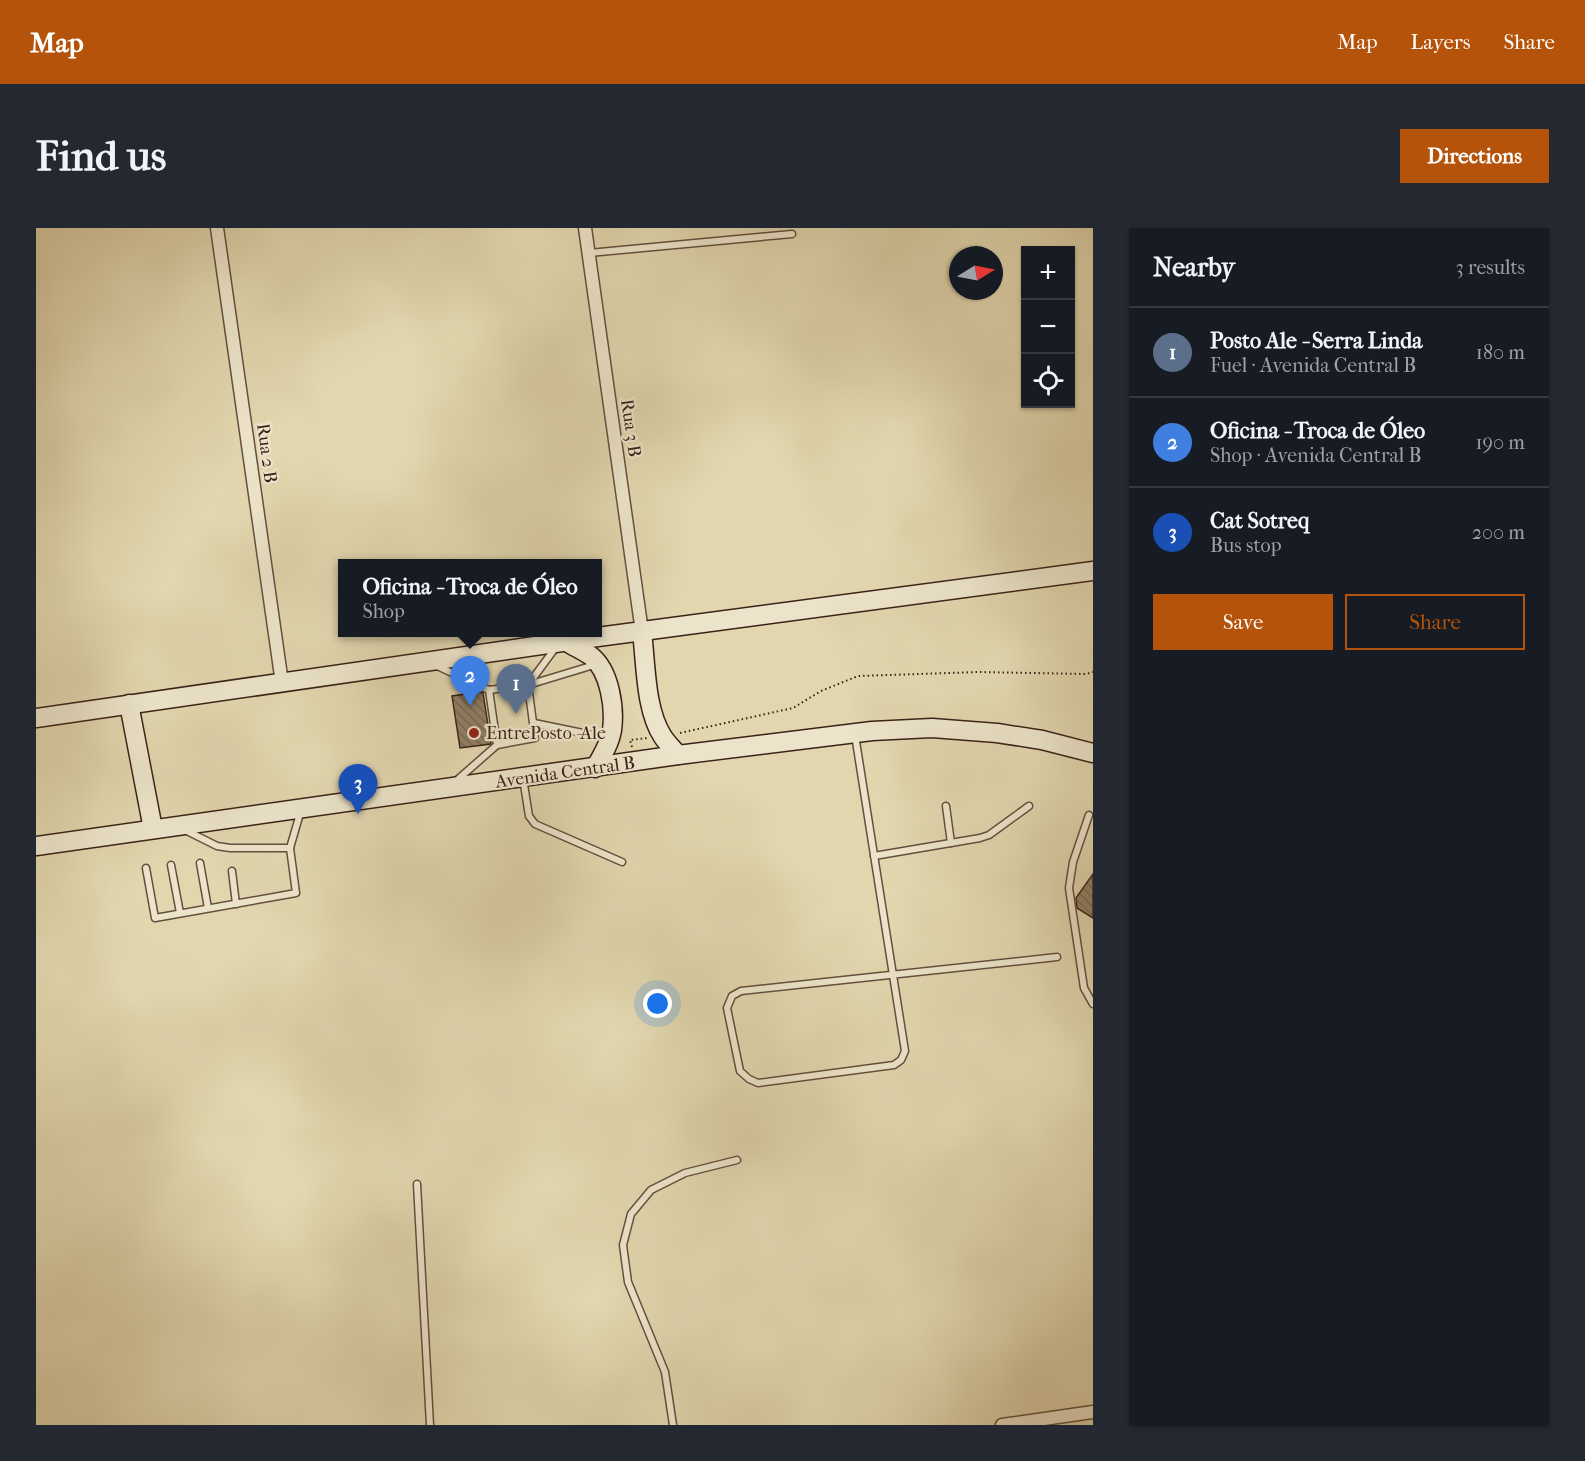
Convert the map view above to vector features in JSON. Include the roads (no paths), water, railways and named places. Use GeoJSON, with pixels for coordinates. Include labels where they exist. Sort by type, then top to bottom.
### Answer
{"type":"FeatureCollection","features":[{"type":"Feature","properties":{"kind":"main road"},"geometry":{"type":"LineString","coordinates":[[36,718],[562,643],[1093,571]]}},
{"type":"Feature","properties":{"kind":"main road"},"geometry":{"type":"LineString","coordinates":[[642,632],[654,718],[663,737],[678,755]]}},
{"type":"Feature","properties":{"kind":"main road"},"geometry":{"type":"LineString","coordinates":[[562,643],[592,657],[598,664],[608,686],[613,713],[609,739],[595,768]]}},
{"type":"Feature","properties":{"kind":"main road"},"geometry":{"type":"LineString","coordinates":[[129,704],[153,829]]}},
{"type":"Feature","properties":{"kind":"main road","name":"Avenida Central B"},"geometry":{"type":"LineString","coordinates":[[36,846],[678,755],[855,733],[916,728],[970,730],[1042,740],[1093,753]]}},
{"type":"Feature","properties":{"kind":"street","name":"Rua 2 B"},"geometry":{"type":"LineString","coordinates":[[217,228],[282,683]]}},
{"type":"Feature","properties":{"kind":"street","name":"Rua 3 B"},"geometry":{"type":"LineString","coordinates":[[585,228],[642,632]]}},
{"type":"Feature","properties":{"kind":"street"},"geometry":{"type":"LineString","coordinates":[[1002,1425],[1093,1412]]}},
{"type":"Feature","properties":{"kind":"lane"},"geometry":{"type":"LineString","coordinates":[[588,253],[792,234]]}},
{"type":"Feature","properties":{"kind":"lane"},"geometry":{"type":"LineString","coordinates":[[450,787],[497,745],[535,738],[528,685],[562,643]]}},
{"type":"Feature","properties":{"kind":"lane"},"geometry":{"type":"LineString","coordinates":[[429,662],[489,690],[528,685],[598,664]]}},
{"type":"Feature","properties":{"kind":"lane"},"geometry":{"type":"LineString","coordinates":[[489,690],[497,745]]}},
{"type":"Feature","properties":{"kind":"lane"},"geometry":{"type":"LineString","coordinates":[[534,723],[609,739]]}},
{"type":"Feature","properties":{"kind":"lane"},"geometry":{"type":"LineString","coordinates":[[855,733],[894,976],[905,1051],[902,1060],[894,1065],[758,1083],[748,1079],[741,1071],[727,1008],[732,996],[741,992],[894,976],[1057,957]]}},
{"type":"Feature","properties":{"kind":"lane"},"geometry":{"type":"LineString","coordinates":[[523,777],[529,816],[535,824],[622,862]]}},
{"type":"Feature","properties":{"kind":"lane"},"geometry":{"type":"LineString","coordinates":[[874,856],[988,835],[1029,806]]}},
{"type":"Feature","properties":{"kind":"lane"},"geometry":{"type":"LineString","coordinates":[[946,807],[951,843]]}},
{"type":"Feature","properties":{"kind":"lane"},"geometry":{"type":"LineString","coordinates":[[147,868],[155,918],[296,893],[290,848],[302,808]]}},
{"type":"Feature","properties":{"kind":"lane"},"geometry":{"type":"LineString","coordinates":[[1089,815],[1073,862],[1069,888],[1084,988],[1093,1004]]}},
{"type":"Feature","properties":{"kind":"lane"},"geometry":{"type":"LineString","coordinates":[[177,826],[216,846],[290,848]]}},
{"type":"Feature","properties":{"kind":"lane"},"geometry":{"type":"LineString","coordinates":[[200,863],[208,908]]}},
{"type":"Feature","properties":{"kind":"lane"},"geometry":{"type":"LineString","coordinates":[[171,865],[180,913]]}},
{"type":"Feature","properties":{"kind":"lane"},"geometry":{"type":"LineString","coordinates":[[231,871],[237,904]]}},
{"type":"Feature","properties":{"kind":"lane"},"geometry":{"type":"LineString","coordinates":[[673,1425],[665,1372],[628,1282],[623,1245],[631,1214],[651,1190],[685,1173],[737,1160]]}},
{"type":"Feature","properties":{"kind":"lane"},"geometry":{"type":"LineString","coordinates":[[417,1184],[430,1425]]}},
{"type":"Feature","properties":{"kind":"place","name":"Oficina - Troca de Óleo"},"geometry":{"type":"Point","coordinates":[470,706]}},
{"type":"Feature","properties":{"kind":"place","name":"Posto Ale - Serra Linda"},"geometry":{"type":"Point","coordinates":[516,714]}},
{"type":"Feature","properties":{"kind":"place","name":"EntrePosto -Ale"},"geometry":{"type":"Point","coordinates":[474,733]}},
{"type":"Feature","properties":{"kind":"place","name":"Cat Sotreq"},"geometry":{"type":"Point","coordinates":[358,814]}}]}
